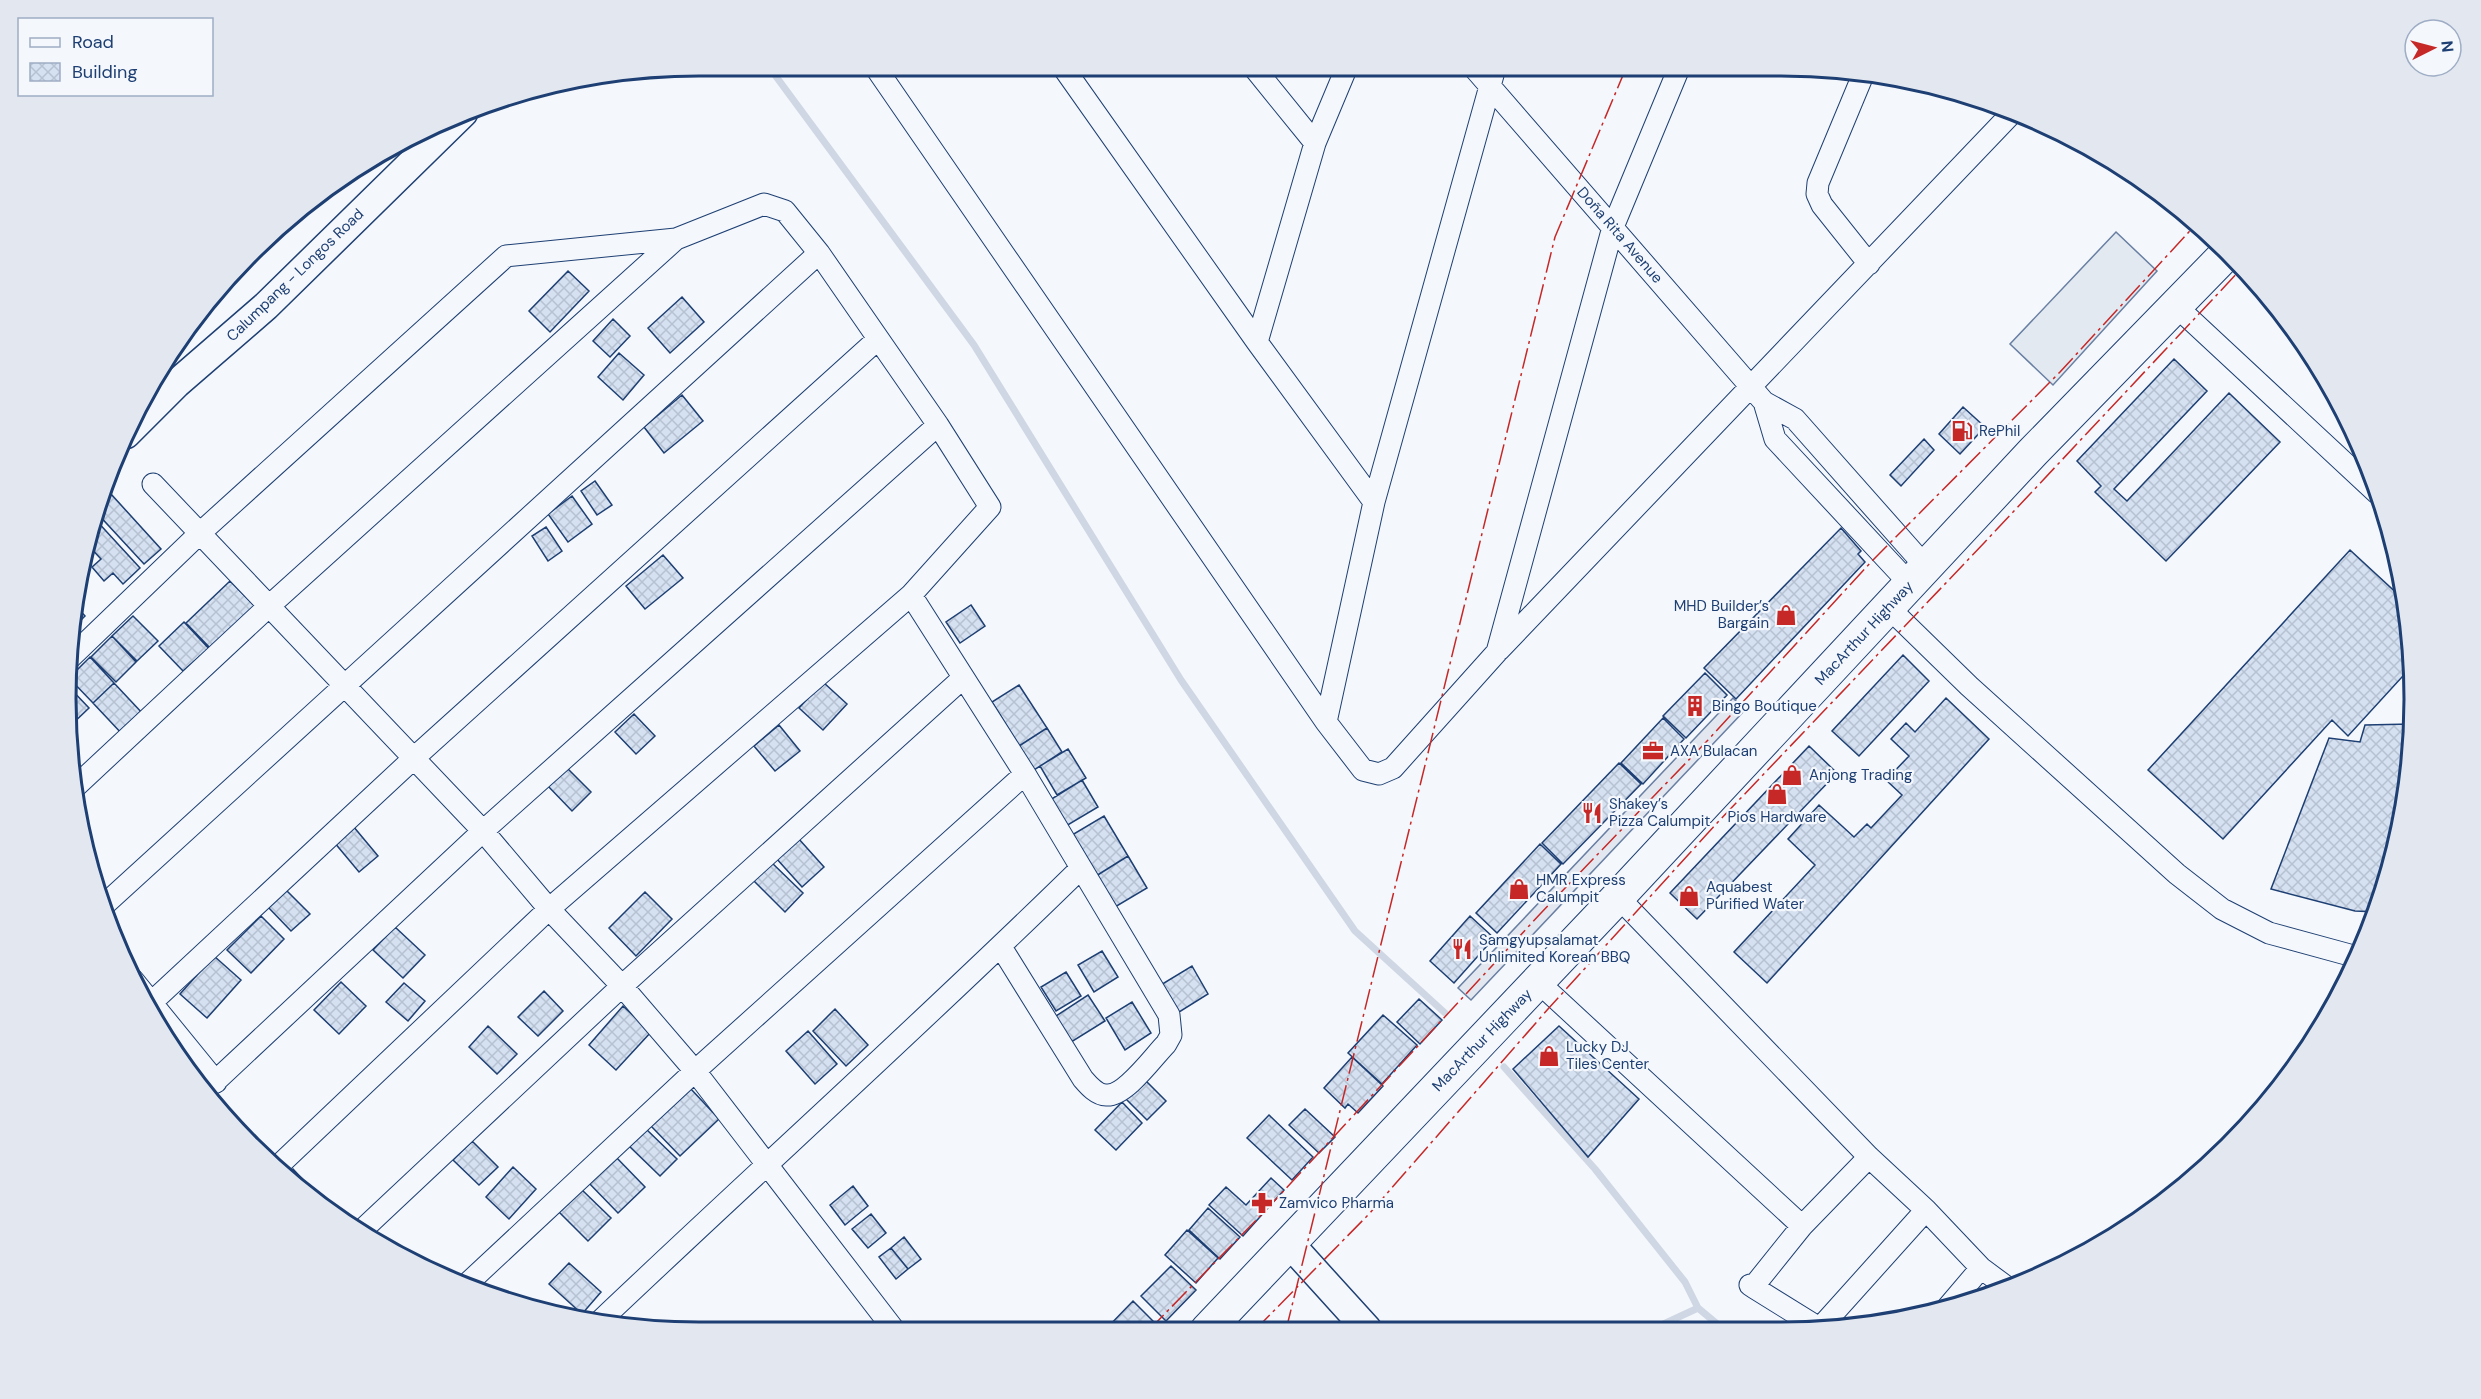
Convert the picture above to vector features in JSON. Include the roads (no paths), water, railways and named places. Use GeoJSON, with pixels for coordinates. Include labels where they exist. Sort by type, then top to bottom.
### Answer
{"type":"FeatureCollection","features":[{"type":"Feature","properties":{"kind":"highway","name":"MacArthur Highway"},"geometry":{"type":"LineString","coordinates":[[1214,1322],[1618,897],[2033,452],[2222,259]]}},
{"type":"Feature","properties":{"kind":"street"},"geometry":{"type":"LineString","coordinates":[[881,76],[1326,722],[1363,770],[1379,774],[1393,768],[1497,652],[1758,395],[1869,264],[2006,119]]}},
{"type":"Feature","properties":{"kind":"street"},"geometry":{"type":"LineString","coordinates":[[1069,76],[1257,342],[1374,502]]}},
{"type":"Feature","properties":{"kind":"street"},"geometry":{"type":"LineString","coordinates":[[1261,76],[1315,143]]}},
{"type":"Feature","properties":{"kind":"street"},"geometry":{"type":"LineString","coordinates":[[1257,342],[1315,143],[1343,76]]}},
{"type":"Feature","properties":{"kind":"street"},"geometry":{"type":"LineString","coordinates":[[1497,652],[1613,227],[1675,76]]}},
{"type":"Feature","properties":{"kind":"street"},"geometry":{"type":"LineString","coordinates":[[1326,722],[1374,502],[1492,77]]}},
{"type":"Feature","properties":{"kind":"street","name":"Doña Rita Avenue"},"geometry":{"type":"LineString","coordinates":[[1492,77],[1613,227],[1758,395],[1775,439],[1918,576]]}},
{"type":"Feature","properties":{"kind":"street"},"geometry":{"type":"LineString","coordinates":[[1860,82],[1818,183],[1817,194],[1822,205],[1869,264]]}},
{"type":"Feature","properties":{"kind":"street","name":"Calumpang - Longos Road"},"geometry":{"type":"LineString","coordinates":[[147,413],[176,384],[266,306],[444,132]]}},
{"type":"Feature","properties":{"kind":"street"},"geometry":{"type":"LineString","coordinates":[[79,649],[199,534],[506,256],[676,239],[764,204],[785,211],[819,253],[877,340],[938,425],[990,507],[911,595],[549,909],[282,1162]]}},
{"type":"Feature","properties":{"kind":"street"},"geometry":{"type":"LineString","coordinates":[[82,781],[268,607],[676,239]]}},
{"type":"Feature","properties":{"kind":"street"},"geometry":{"type":"LineString","coordinates":[[110,900],[819,253]]}},
{"type":"Feature","properties":{"kind":"street"},"geometry":{"type":"LineString","coordinates":[[2177,307],[2365,481]]}},
{"type":"Feature","properties":{"kind":"street"},"geometry":{"type":"LineString","coordinates":[[154,1000],[414,758],[877,340]]}},
{"type":"Feature","properties":{"kind":"street"},"geometry":{"type":"LineString","coordinates":[[211,1086],[483,831],[938,425]]}},
{"type":"Feature","properties":{"kind":"street"},"geometry":{"type":"LineString","coordinates":[[153,484],[483,831],[549,909],[622,986],[695,1071],[888,1322]]}},
{"type":"Feature","properties":{"kind":"street"},"geometry":{"type":"LineString","coordinates":[[911,595],[1025,774],[1169,1016],[1172,1025],[1171,1035],[1166,1044],[1128,1085],[1118,1093],[1105,1095],[1088,1084],[1001,947]]}},
{"type":"Feature","properties":{"kind":"street"},"geometry":{"type":"LineString","coordinates":[[1888,608],[1969,686],[2195,888],[2223,909],[2269,933],[2349,955]]}},
{"type":"Feature","properties":{"kind":"street"},"geometry":{"type":"LineString","coordinates":[[366,1226],[622,986],[963,678]]}},
{"type":"Feature","properties":{"kind":"street"},"geometry":{"type":"LineString","coordinates":[[472,1279],[695,1071],[1025,774]]}},
{"type":"Feature","properties":{"kind":"street"},"geometry":{"type":"LineString","coordinates":[[606,1315],[765,1164],[1001,947],[1080,869]]}},
{"type":"Feature","properties":{"kind":"street"},"geometry":{"type":"LineString","coordinates":[[1618,897],[1869,1157],[1926,1210],[1981,1268],[2000,1282]]}},
{"type":"Feature","properties":{"kind":"street"},"geometry":{"type":"LineString","coordinates":[[1537,981],[1802,1226]]}},
{"type":"Feature","properties":{"kind":"street"},"geometry":{"type":"LineString","coordinates":[[174,1034],[198,1069]]}},
{"type":"Feature","properties":{"kind":"street"},"geometry":{"type":"LineString","coordinates":[[1809,1321],[1751,1286],[1802,1226],[1869,1157]]}},
{"type":"Feature","properties":{"kind":"street"},"geometry":{"type":"LineString","coordinates":[[1827,1321],[1926,1210]]}},
{"type":"Feature","properties":{"kind":"street"},"geometry":{"type":"LineString","coordinates":[[1288,1243],[1361,1322]]}},
{"type":"Feature","properties":{"kind":"street"},"geometry":{"type":"LineString","coordinates":[[1956,1297],[1981,1268]]}},
{"type":"Feature","properties":{"kind":"waterway"},"geometry":{"type":"LineString","coordinates":[[776,76],[974,345],[1181,680],[1355,931],[1445,1013]]}},
{"type":"Feature","properties":{"kind":"waterway"},"geometry":{"type":"LineString","coordinates":[[1504,1067],[1595,1169],[1685,1282],[1698,1308],[1715,1322]]}},
{"type":"Feature","properties":{"kind":"waterway"},"geometry":{"type":"LineString","coordinates":[[1668,1322],[1698,1308]]}},
{"type":"Feature","properties":{"kind":"place","name":"RePhil"},"geometry":{"type":"Point","coordinates":[1962,431]}},
{"type":"Feature","properties":{"kind":"place","name":"MHD Builder’s Bargain"},"geometry":{"type":"Point","coordinates":[1786,615]}},
{"type":"Feature","properties":{"kind":"place","name":"Bingo Boutique"},"geometry":{"type":"Point","coordinates":[1695,706]}},
{"type":"Feature","properties":{"kind":"place","name":"AXA Bulacan"},"geometry":{"type":"Point","coordinates":[1653,751]}},
{"type":"Feature","properties":{"kind":"place","name":"Anjong Trading"},"geometry":{"type":"Point","coordinates":[1792,775]}},
{"type":"Feature","properties":{"kind":"place","name":"Pios Hardware"},"geometry":{"type":"Point","coordinates":[1777,794]}},
{"type":"Feature","properties":{"kind":"place","name":"Shakey’s Pizza Calumpit"},"geometry":{"type":"Point","coordinates":[1592,813]}},
{"type":"Feature","properties":{"kind":"place","name":"HMR Express Calumpit"},"geometry":{"type":"Point","coordinates":[1519,889]}},
{"type":"Feature","properties":{"kind":"place","name":"Aquabest Purified Water"},"geometry":{"type":"Point","coordinates":[1689,896]}},
{"type":"Feature","properties":{"kind":"place","name":"Samgyupsalamat Unlimited Korean BBQ"},"geometry":{"type":"Point","coordinates":[1462,949]}},
{"type":"Feature","properties":{"kind":"place","name":"Lucky DJ Tiles Center"},"geometry":{"type":"Point","coordinates":[1549,1056]}},
{"type":"Feature","properties":{"kind":"place","name":"Zamvico Pharma"},"geometry":{"type":"Point","coordinates":[1262,1203]}}]}
